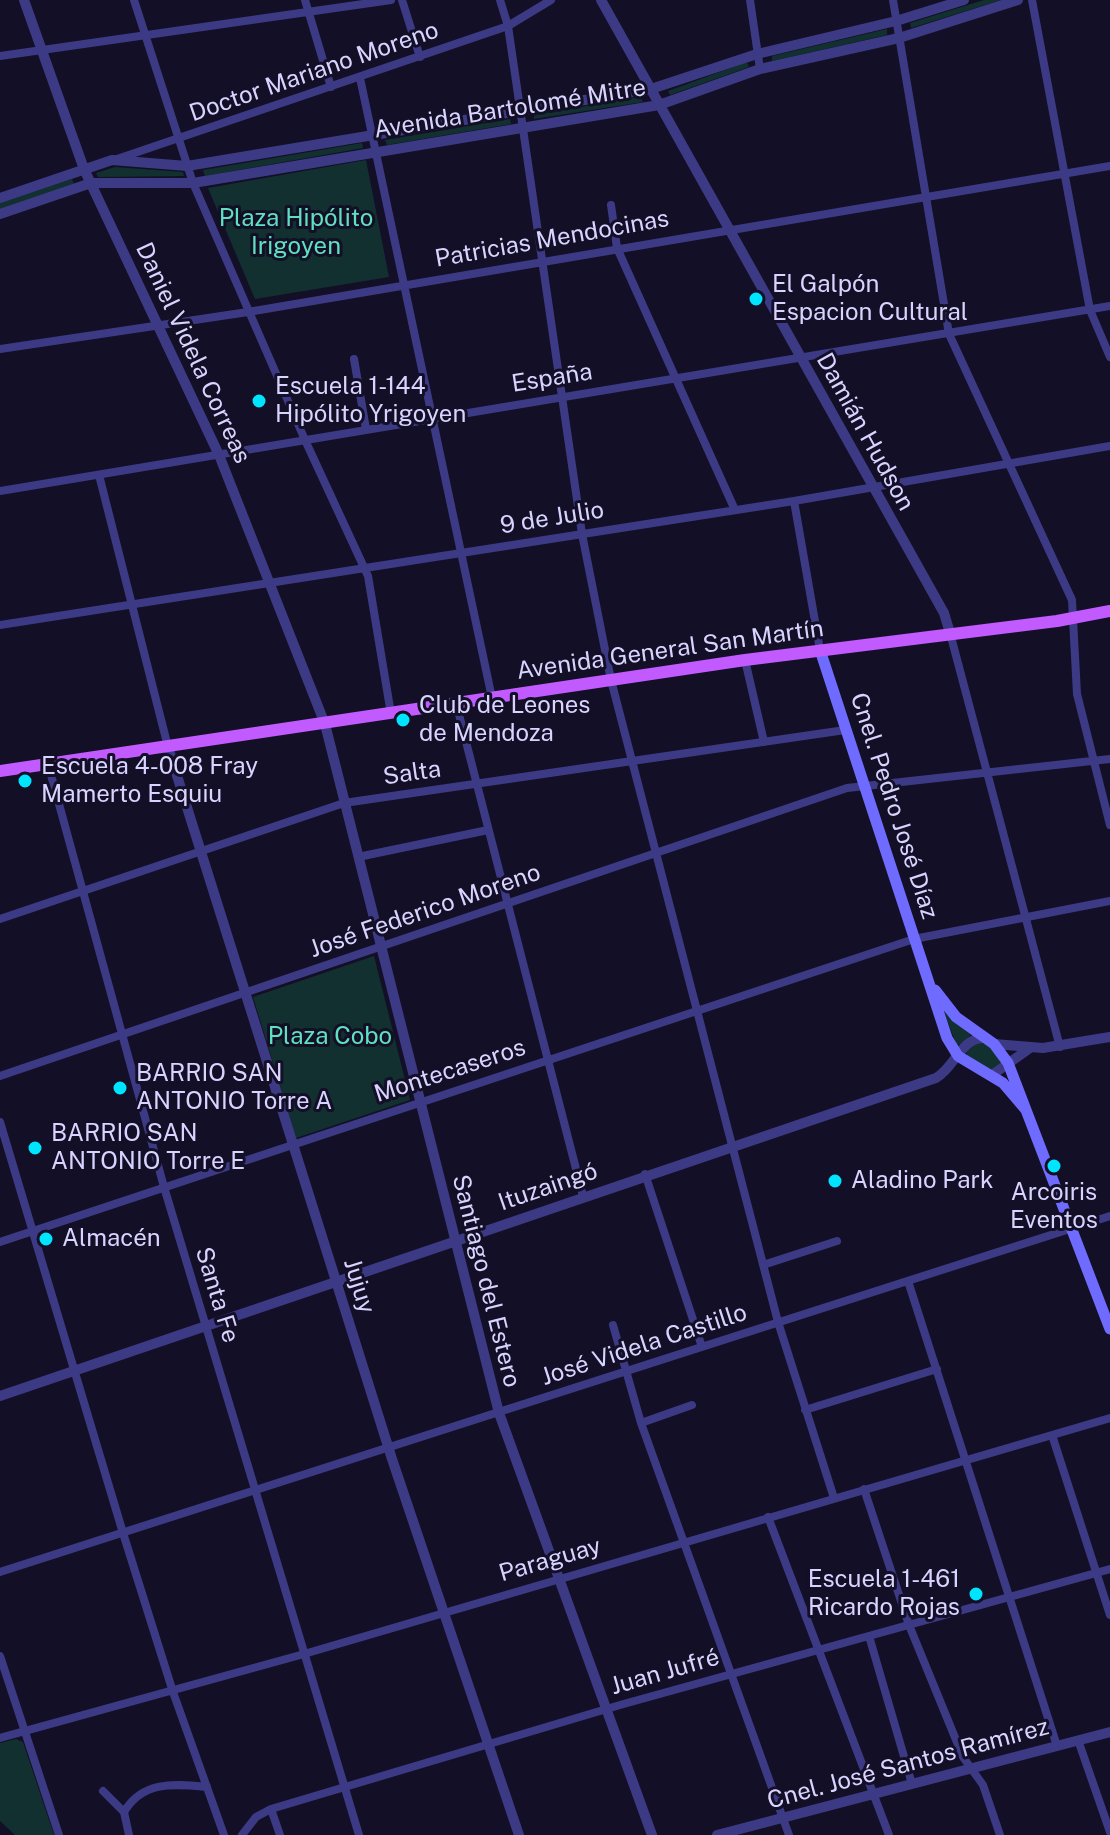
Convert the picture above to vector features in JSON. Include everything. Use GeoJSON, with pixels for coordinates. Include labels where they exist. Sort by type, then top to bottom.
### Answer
{"type":"FeatureCollection","features":[{"type":"Feature","properties":{"kind":"main road","name":"Avenida General San Martín"},"geometry":{"type":"LineString","coordinates":[[0,771],[745,660],[1110,611]]}},
{"type":"Feature","properties":{"kind":"main road","name":"Cnel. Pedro José Díaz"},"geometry":{"type":"LineString","coordinates":[[820,650],[947,1038],[962,1056]]}},
{"type":"Feature","properties":{"kind":"main road","name":"Cnel. Pedro José Díaz"},"geometry":{"type":"LineString","coordinates":[[927,976],[956,1017],[1002,1057]]}},
{"type":"Feature","properties":{"kind":"main road"},"geometry":{"type":"LineString","coordinates":[[962,1056],[992,1075],[1026,1110]]}},
{"type":"Feature","properties":{"kind":"main road"},"geometry":{"type":"LineString","coordinates":[[1002,1057],[1026,1110],[1110,1329]]}},
{"type":"Feature","properties":{"kind":"street","name":"Daniel Videla Correas"},"geometry":{"type":"LineString","coordinates":[[24,0],[84,169],[219,455],[325,724]]}},
{"type":"Feature","properties":{"kind":"street"},"geometry":{"type":"LineString","coordinates":[[134,0],[193,183],[305,440],[365,568],[391,714]]}},
{"type":"Feature","properties":{"kind":"street"},"geometry":{"type":"LineString","coordinates":[[305,0],[331,87]]}},
{"type":"Feature","properties":{"kind":"street"},"geometry":{"type":"LineString","coordinates":[[0,56],[391,0]]}},
{"type":"Feature","properties":{"kind":"street"},"geometry":{"type":"LineString","coordinates":[[402,0],[420,57]]}},
{"type":"Feature","properties":{"kind":"street"},"geometry":{"type":"LineString","coordinates":[[500,0],[508,26],[582,534],[611,680],[778,1322],[834,1498]]}},
{"type":"Feature","properties":{"kind":"street","name":"Doctor Mariano Moreno"},"geometry":{"type":"LineString","coordinates":[[84,169],[508,26],[551,0]]}},
{"type":"Feature","properties":{"kind":"street","name":"Damián Hudson"},"geometry":{"type":"LineString","coordinates":[[601,0],[944,613],[950,633]]}},
{"type":"Feature","properties":{"kind":"street"},"geometry":{"type":"LineString","coordinates":[[750,0],[760,69]]}},
{"type":"Feature","properties":{"kind":"street"},"geometry":{"type":"LineString","coordinates":[[893,0],[949,334],[1070,594],[1075,618],[1077,694],[1110,825]]}},
{"type":"Feature","properties":{"kind":"street","name":"Avenida Bartolomé Mitre"},"geometry":{"type":"LineString","coordinates":[[112,160],[187,166],[651,89],[757,54],[896,21],[964,0]]}},
{"type":"Feature","properties":{"kind":"street","name":"Avenida Bartolomé Mitre"},"geometry":{"type":"LineString","coordinates":[[0,214],[91,183],[193,183],[659,105],[760,69],[899,38],[1018,0]]}},
{"type":"Feature","properties":{"kind":"street"},"geometry":{"type":"LineString","coordinates":[[1032,0],[1090,310],[1110,357]]}},
{"type":"Feature","properties":{"kind":"street"},"geometry":{"type":"LineString","coordinates":[[360,78],[492,698]]}},
{"type":"Feature","properties":{"kind":"street","name":"Patricias Mendocinas"},"geometry":{"type":"LineString","coordinates":[[0,349],[248,312],[1110,166]]}},
{"type":"Feature","properties":{"kind":"street"},"geometry":{"type":"LineString","coordinates":[[0,198],[84,169]]}},
{"type":"Feature","properties":{"kind":"street"},"geometry":{"type":"LineString","coordinates":[[611,205],[617,248],[735,510]]}},
{"type":"Feature","properties":{"kind":"street","name":"España"},"geometry":{"type":"LineString","coordinates":[[0,491],[564,396],[801,360],[1110,306]]}},
{"type":"Feature","properties":{"kind":"street"},"geometry":{"type":"LineString","coordinates":[[354,359],[366,429]]}},
{"type":"Feature","properties":{"kind":"street","name":"9 de Julio"},"geometry":{"type":"LineString","coordinates":[[0,625],[794,501],[1110,446]]}},
{"type":"Feature","properties":{"kind":"street"},"geometry":{"type":"LineString","coordinates":[[99,475],[134,603],[168,747]]}},
{"type":"Feature","properties":{"kind":"street"},"geometry":{"type":"LineString","coordinates":[[794,501],[820,650]]}},
{"type":"Feature","properties":{"kind":"street"},"geometry":{"type":"LineString","coordinates":[[950,633],[1060,1047]]}},
{"type":"Feature","properties":{"kind":"street"},"geometry":{"type":"LineString","coordinates":[[745,660],[764,742]]}},
{"type":"Feature","properties":{"kind":"street"},"geometry":{"type":"LineString","coordinates":[[456,703],[583,1196]]}},
{"type":"Feature","properties":{"kind":"street","name":"Santiago del Estero"},"geometry":{"type":"LineString","coordinates":[[325,724],[499,1413],[652,1835]]}},
{"type":"Feature","properties":{"kind":"street","name":"Salta"},"geometry":{"type":"LineString","coordinates":[[0,919],[344,803],[845,730]]}},
{"type":"Feature","properties":{"kind":"street","name":"Jujuy"},"geometry":{"type":"LineString","coordinates":[[168,747],[389,1448],[519,1835]]}},
{"type":"Feature","properties":{"kind":"street","name":"José Federico Moreno"},"geometry":{"type":"LineString","coordinates":[[0,1076],[862,784],[1110,759]]}},
{"type":"Feature","properties":{"kind":"street","name":"Santa Fe"},"geometry":{"type":"LineString","coordinates":[[48,764],[80,892],[164,1187],[359,1835]]}},
{"type":"Feature","properties":{"kind":"street"},"geometry":{"type":"LineString","coordinates":[[358,857],[488,830]]}},
{"type":"Feature","properties":{"kind":"street","name":"Montecaseros"},"geometry":{"type":"LineString","coordinates":[[0,1242],[914,939],[1110,901]]}},
{"type":"Feature","properties":{"kind":"street"},"geometry":{"type":"LineString","coordinates":[[992,1075],[1002,1057],[1030,1048],[1060,1047],[1110,1037]]}},
{"type":"Feature","properties":{"kind":"street","name":"Ituzaingó"},"geometry":{"type":"LineString","coordinates":[[0,1396],[733,1144],[936,1078],[962,1056],[968,1042],[982,1038]]}},
{"type":"Feature","properties":{"kind":"street"},"geometry":{"type":"LineString","coordinates":[[1002,1057],[1030,1048]]}},
{"type":"Feature","properties":{"kind":"street"},"geometry":{"type":"LineString","coordinates":[[0,1122],[123,1533],[173,1692],[224,1835]]}},
{"type":"Feature","properties":{"kind":"street"},"geometry":{"type":"LineString","coordinates":[[645,1174],[702,1347]]}},
{"type":"Feature","properties":{"kind":"street","name":"José Videla Castillo"},"geometry":{"type":"LineString","coordinates":[[0,1572],[1110,1216]]}},
{"type":"Feature","properties":{"kind":"street"},"geometry":{"type":"LineString","coordinates":[[763,1265],[837,1241]]}},
{"type":"Feature","properties":{"kind":"street"},"geometry":{"type":"LineString","coordinates":[[908,1281],[1057,1746]]}},
{"type":"Feature","properties":{"kind":"street"},"geometry":{"type":"LineString","coordinates":[[613,1325],[641,1423],[789,1835]]}},
{"type":"Feature","properties":{"kind":"street"},"geometry":{"type":"LineString","coordinates":[[805,1410],[937,1369]]}},
{"type":"Feature","properties":{"kind":"street"},"geometry":{"type":"LineString","coordinates":[[641,1423],[692,1405]]}},
{"type":"Feature","properties":{"kind":"street","name":"Paraguay"},"geometry":{"type":"LineString","coordinates":[[0,1738],[173,1692],[1110,1418]]}},
{"type":"Feature","properties":{"kind":"street"},"geometry":{"type":"LineString","coordinates":[[1052,1435],[1110,1615]]}},
{"type":"Feature","properties":{"kind":"street"},"geometry":{"type":"LineString","coordinates":[[864,1489],[909,1625],[963,1757],[983,1785],[1000,1835]]}},
{"type":"Feature","properties":{"kind":"street"},"geometry":{"type":"LineString","coordinates":[[768,1517],[816,1651],[889,1835]]}},
{"type":"Feature","properties":{"kind":"street","name":"Juan Jufré"},"geometry":{"type":"LineString","coordinates":[[242,1835],[256,1817],[271,1809],[488,1743],[1110,1569]]}},
{"type":"Feature","properties":{"kind":"street"},"geometry":{"type":"LineString","coordinates":[[869,1636],[912,1784]]}},
{"type":"Feature","properties":{"kind":"street"},"geometry":{"type":"LineString","coordinates":[[0,1656],[59,1835]]}},
{"type":"Feature","properties":{"kind":"street","name":"Cnel. José Santos Ramírez"},"geometry":{"type":"LineString","coordinates":[[717,1835],[1110,1732]]}},
{"type":"Feature","properties":{"kind":"street"},"geometry":{"type":"LineString","coordinates":[[1078,1740],[1110,1832]]}},
{"type":"Feature","properties":{"kind":"street"},"geometry":{"type":"LineString","coordinates":[[124,1812],[131,1800],[157,1786],[207,1787]]}},
{"type":"Feature","properties":{"kind":"street"},"geometry":{"type":"LineString","coordinates":[[103,1791],[124,1812],[129,1835]]}},
{"type":"Feature","properties":{"kind":"street"},"geometry":{"type":"LineString","coordinates":[[271,1809],[280,1835]]}},
{"type":"Feature","properties":{"kind":"green space"},"geometry":{"type":"Polygon","coordinates":[[[984,0],[1001,0],[911,28],[910,23],[984,0]]]}},
{"type":"Feature","properties":{"kind":"green space"},"geometry":{"type":"Polygon","coordinates":[[[887,29],[887,35],[772,61],[772,56],[887,29]]]}},
{"type":"Feature","properties":{"kind":"green space"},"geometry":{"type":"Polygon","coordinates":[[[747,62],[749,67],[670,95],[668,91],[747,62]]]}},
{"type":"Feature","properties":{"kind":"green space"},"geometry":{"type":"Polygon","coordinates":[[[640,97],[643,102],[534,119],[534,115],[640,97]]]}},
{"type":"Feature","properties":{"kind":"green space"},"geometry":{"type":"Polygon","coordinates":[[[510,119],[511,124],[387,145],[385,140],[510,119]]]}},
{"type":"Feature","properties":{"kind":"green space"},"geometry":{"type":"Polygon","coordinates":[[[362,143],[363,148],[205,176],[203,170],[362,143]]]}},
{"type":"Feature","properties":{"kind":"green space","name":"Plaza Hipólito Irigoyen"},"geometry":{"type":"Polygon","coordinates":[[[366,160],[389,277],[255,299],[208,188],[366,160]]]}},
{"type":"Feature","properties":{"kind":"green space"},"geometry":{"type":"Polygon","coordinates":[[[115,167],[183,172],[184,176],[98,177],[96,173],[115,167]]]}},
{"type":"Feature","properties":{"kind":"green space"},"geometry":{"type":"Polygon","coordinates":[[[72,179],[74,184],[0,210],[0,203],[72,179]]]}},
{"type":"Feature","properties":{"kind":"green space","name":"Plaza Cobo"},"geometry":{"type":"Polygon","coordinates":[[[374,956],[410,1100],[296,1138],[253,997],[374,956]]]}},
{"type":"Feature","properties":{"kind":"green space"},"geometry":{"type":"Polygon","coordinates":[[[942,1007],[971,1035],[957,1046],[942,1007]]]}},
{"type":"Feature","properties":{"kind":"green space"},"geometry":{"type":"Polygon","coordinates":[[[980,1042],[992,1047],[1002,1062],[995,1069],[989,1070],[967,1056],[966,1051],[980,1042]]]}},
{"type":"Feature","properties":{"kind":"green space"},"geometry":{"type":"Polygon","coordinates":[[[16,1739],[23,1742],[54,1835],[15,1835],[0,1821],[0,1743],[16,1739]]]}},
{"type":"Feature","properties":{"kind":"place","name":"El Galpón Espacion Cultural"},"geometry":{"type":"Point","coordinates":[756,299]}},
{"type":"Feature","properties":{"kind":"place","name":"Escuela 1-144 Hipólito Yrigoyen"},"geometry":{"type":"Point","coordinates":[259,401]}},
{"type":"Feature","properties":{"kind":"place","name":"Club de Leones de Mendoza"},"geometry":{"type":"Point","coordinates":[403,720]}},
{"type":"Feature","properties":{"kind":"place","name":"Escuela 4-008 Fray Mamerto Esquiu"},"geometry":{"type":"Point","coordinates":[25,781]}},
{"type":"Feature","properties":{"kind":"place","name":"BARRIO SAN ANTONIO Torre A"},"geometry":{"type":"Point","coordinates":[120,1088]}},
{"type":"Feature","properties":{"kind":"place","name":"BARRIO SAN ANTONIO Torre E"},"geometry":{"type":"Point","coordinates":[35,1148]}},
{"type":"Feature","properties":{"kind":"place","name":"Arcoiris Eventos"},"geometry":{"type":"Point","coordinates":[1054,1166]}},
{"type":"Feature","properties":{"kind":"place","name":"Aladino Park"},"geometry":{"type":"Point","coordinates":[835,1181]}},
{"type":"Feature","properties":{"kind":"place","name":"Almacén"},"geometry":{"type":"Point","coordinates":[46,1239]}},
{"type":"Feature","properties":{"kind":"place","name":"Escuela 1-461 Ricardo Rojas"},"geometry":{"type":"Point","coordinates":[976,1594]}}]}
